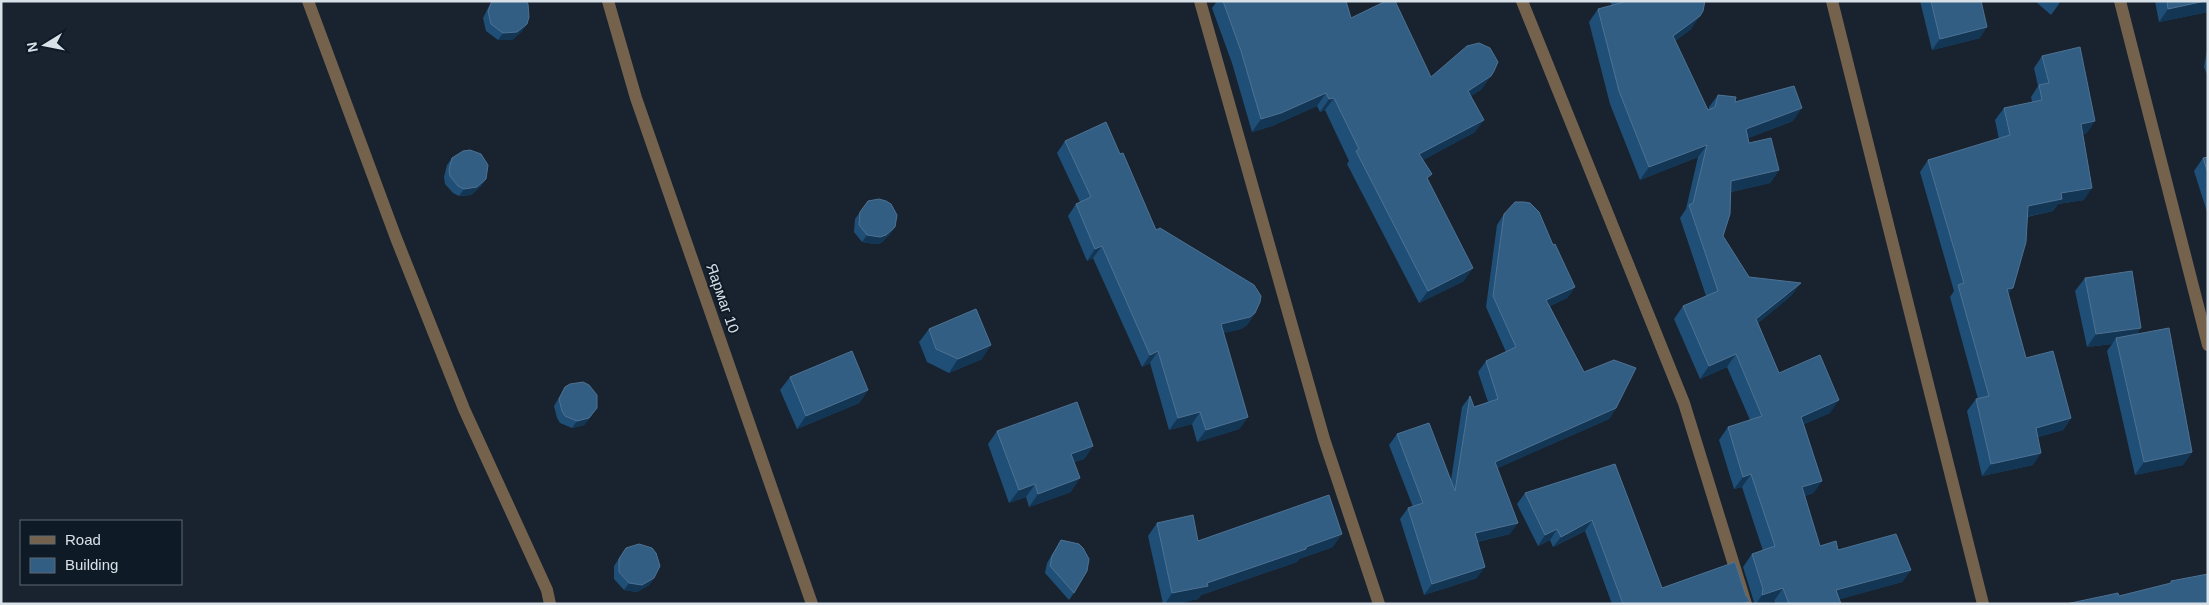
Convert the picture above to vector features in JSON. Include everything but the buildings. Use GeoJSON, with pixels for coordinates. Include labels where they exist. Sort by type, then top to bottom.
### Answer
{"type":"FeatureCollection","features":[{"type":"Feature","properties":{"kind":"street"},"geometry":{"type":"LineString","coordinates":[[308,1],[396,238],[464,409],[547,590],[550,604]]}},
{"type":"Feature","properties":{"kind":"street","name":"Яармаг 10"},"geometry":{"type":"LineString","coordinates":[[608,1],[636,98],[812,604]]}},
{"type":"Feature","properties":{"kind":"street"},"geometry":{"type":"LineString","coordinates":[[1200,1],[1324,439],[1379,604]]}},
{"type":"Feature","properties":{"kind":"street"},"geometry":{"type":"LineString","coordinates":[[1522,1],[1684,403],[1746,604]]}},
{"type":"Feature","properties":{"kind":"street"},"geometry":{"type":"LineString","coordinates":[[1832,1],[1983,604]]}},
{"type":"Feature","properties":{"kind":"street"},"geometry":{"type":"LineString","coordinates":[[2120,1],[2208,345]]}}]}
